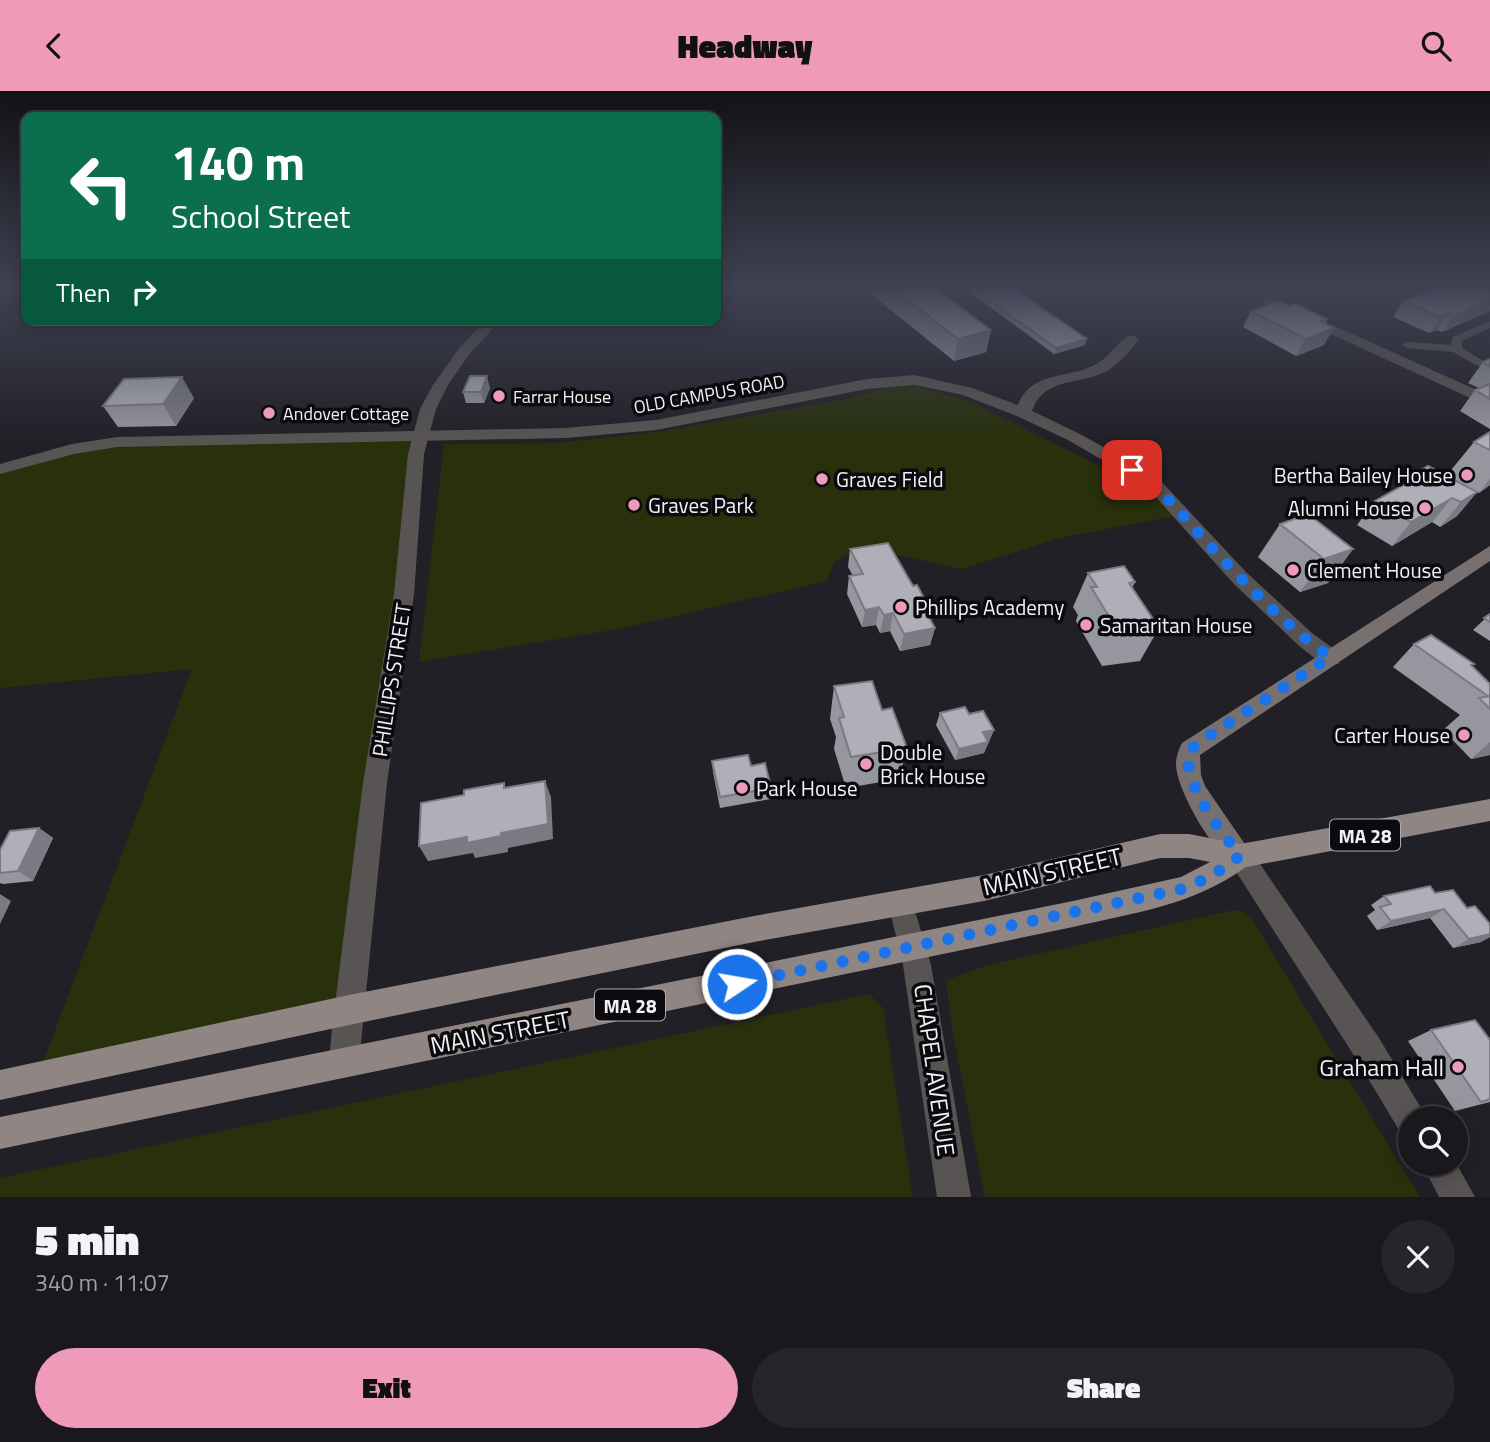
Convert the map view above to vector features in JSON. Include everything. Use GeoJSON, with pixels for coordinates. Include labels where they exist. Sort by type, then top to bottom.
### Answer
{"type":"FeatureCollection","features":[{"type":"Feature","properties":{"kind":"main road"},"geometry":{"type":"LineString","coordinates":[[1240,856],[1198,796],[1190,777],[1187,756],[1195,745],[1490,552]]}},
{"type":"Feature","properties":{"kind":"main road","name":"MAIN STREET"},"geometry":{"type":"LineString","coordinates":[[0,1086],[349,1010],[754,929],[984,888],[1160,846],[1189,846],[1240,856],[1490,810]]}},
{"type":"Feature","properties":{"kind":"main road","name":"MAIN STREET"},"geometry":{"type":"LineString","coordinates":[[0,1133],[915,947],[1182,889],[1210,877],[1240,856]]}},
{"type":"Feature","properties":{"kind":"street","name":"PHILLIPS STREET"},"geometry":{"type":"LineString","coordinates":[[344,1063],[375,783],[405,589],[411,502],[421,436],[427,411],[442,383],[477,339]]}},
{"type":"Feature","properties":{"kind":"street"},"geometry":{"type":"LineString","coordinates":[[1023,413],[1031,392],[1041,385],[1096,371],[1108,364],[1132,339]]}},
{"type":"Feature","properties":{"kind":"street"},"geometry":{"type":"LineString","coordinates":[[1352,339],[1490,402]]}},
{"type":"Feature","properties":{"kind":"street"},"geometry":{"type":"LineString","coordinates":[[1456,349],[1458,339]]}},
{"type":"Feature","properties":{"kind":"street"},"geometry":{"type":"LineString","coordinates":[[1407,345],[1456,349],[1490,370]]}},
{"type":"Feature","properties":{"kind":"street","name":"OLD CAMPUS ROAD"},"geometry":{"type":"LineString","coordinates":[[0,469],[60,452],[117,442],[565,433],[656,425],[867,384],[915,380],[967,391],[1023,413],[1074,437],[1151,481],[1240,578],[1304,639],[1330,657]]}},
{"type":"Feature","properties":{"kind":"street"},"geometry":{"type":"LineString","coordinates":[[1240,856],[1353,1026],[1402,1106]]}},
{"type":"Feature","properties":{"kind":"street","name":"CHAPEL AVENUE"},"geometry":{"type":"LineString","coordinates":[[901,903],[915,947],[954,1197]]}},
{"type":"Feature","properties":{"kind":"street"},"geometry":{"type":"LineString","coordinates":[[1445,1176],[1458,1197]]}},
{"type":"Feature","properties":{"kind":"green space"},"geometry":{"type":"Polygon","coordinates":[[[917,386],[973,403],[1145,489],[1175,516],[1060,538],[961,569],[875,550],[851,554],[834,562],[827,581],[619,629],[419,662],[444,444],[557,443],[658,432],[846,399],[891,387],[917,386]]]}},
{"type":"Feature","properties":{"kind":"green space"},"geometry":{"type":"Polygon","coordinates":[[[421,436],[349,1010],[37,1078],[192,669],[0,688],[0,470],[99,444],[421,436]]]}},
{"type":"Feature","properties":{"kind":"green space"},"geometry":{"type":"Polygon","coordinates":[[[1234,910],[1246,913],[1398,1161],[1398,1176],[1407,1176],[1420,1197],[985,1197],[952,1028],[946,980],[988,965],[1234,910]]]}},
{"type":"Feature","properties":{"kind":"green space"},"geometry":{"type":"Polygon","coordinates":[[[869,994],[883,1008],[913,1197],[0,1197],[0,1178],[869,994]]]}},
{"type":"Feature","properties":{"kind":"building"},"geometry":{"type":"Polygon","coordinates":[[[1043,339],[1087,339],[1056,348],[1043,339]]]}},
{"type":"Feature","properties":{"kind":"building"},"geometry":{"type":"Polygon","coordinates":[[[470,376],[487,376],[481,392],[463,392],[470,376]]]}},
{"type":"Feature","properties":{"kind":"building"},"geometry":{"type":"Polygon","coordinates":[[[182,377],[163,404],[103,406],[124,379],[182,377]]]}},
{"type":"Feature","properties":{"kind":"building"},"geometry":{"type":"Polygon","coordinates":[[[1490,384],[1490,399],[1475,390],[1490,384]]]}},
{"type":"Feature","properties":{"kind":"building"},"geometry":{"type":"Polygon","coordinates":[[[1490,432],[1490,450],[1474,442],[1490,432]]]}},
{"type":"Feature","properties":{"kind":"building"},"geometry":{"type":"Polygon","coordinates":[[[1428,466],[1477,492],[1461,502],[1452,498],[1411,522],[1375,501],[1416,478],[1411,476],[1428,466]]]}},
{"type":"Feature","properties":{"kind":"building"},"geometry":{"type":"Polygon","coordinates":[[[1308,514],[1353,549],[1324,559],[1280,524],[1308,514]]]}},
{"type":"Feature","properties":{"kind":"building"},"geometry":{"type":"Polygon","coordinates":[[[888,543],[913,586],[917,585],[925,600],[920,601],[935,628],[904,634],[893,613],[884,615],[879,607],[865,610],[849,576],[863,574],[850,549],[888,543]]]}},
{"type":"Feature","properties":{"kind":"building"},"geometry":{"type":"Polygon","coordinates":[[[1124,566],[1135,582],[1129,583],[1159,628],[1119,633],[1091,587],[1097,587],[1088,573],[1124,566]]]}},
{"type":"Feature","properties":{"kind":"building"},"geometry":{"type":"Polygon","coordinates":[[[1431,635],[1474,664],[1471,665],[1490,684],[1490,696],[1414,644],[1431,635]]]}},
{"type":"Feature","properties":{"kind":"building"},"geometry":{"type":"Polygon","coordinates":[[[872,681],[882,710],[892,708],[907,748],[851,757],[839,718],[844,717],[834,686],[872,681]]]}},
{"type":"Feature","properties":{"kind":"building"},"geometry":{"type":"Polygon","coordinates":[[[1490,696],[1490,709],[1479,698],[1490,696]]]}},
{"type":"Feature","properties":{"kind":"building"},"geometry":{"type":"Polygon","coordinates":[[[965,707],[969,714],[983,711],[994,730],[983,732],[988,742],[959,749],[940,713],[965,707]]]}},
{"type":"Feature","properties":{"kind":"building","name":"Park House"},"geometry":{"type":"Polygon","coordinates":[[[748,755],[751,766],[765,763],[771,788],[720,797],[712,761],[748,755]]]}},
{"type":"Feature","properties":{"kind":"building"},"geometry":{"type":"Polygon","coordinates":[[[545,781],[548,824],[467,843],[467,837],[419,846],[421,803],[464,795],[464,790],[504,783],[504,788],[545,781]]]}},
{"type":"Feature","properties":{"kind":"building"},"geometry":{"type":"Polygon","coordinates":[[[39,828],[18,871],[0,873],[0,850],[10,831],[39,828]]]}},
{"type":"Feature","properties":{"kind":"building"},"geometry":{"type":"Polygon","coordinates":[[[1430,886],[1435,893],[1453,890],[1467,908],[1475,906],[1490,924],[1490,934],[1469,939],[1444,909],[1391,921],[1380,907],[1391,904],[1384,896],[1430,886]]]}},
{"type":"Feature","properties":{"kind":"building"},"geometry":{"type":"Polygon","coordinates":[[[1475,1020],[1490,1040],[1490,1099],[1481,1102],[1431,1030],[1475,1020]]]}},
{"type":"Feature","properties":{"kind":"place","name":"Farrar House"},"geometry":{"type":"Point","coordinates":[499,396]}},
{"type":"Feature","properties":{"kind":"place","name":"Andover Cottage"},"geometry":{"type":"Point","coordinates":[269,413]}},
{"type":"Feature","properties":{"kind":"place","name":"Bertha Bailey House"},"geometry":{"type":"Point","coordinates":[1467,475]}},
{"type":"Feature","properties":{"kind":"place","name":"Graves Field"},"geometry":{"type":"Point","coordinates":[822,479]}},
{"type":"Feature","properties":{"kind":"place","name":"Graves Park"},"geometry":{"type":"Point","coordinates":[634,505]}},
{"type":"Feature","properties":{"kind":"place","name":"Alumni House"},"geometry":{"type":"Point","coordinates":[1425,508]}},
{"type":"Feature","properties":{"kind":"place","name":"Clement House"},"geometry":{"type":"Point","coordinates":[1293,570]}},
{"type":"Feature","properties":{"kind":"place","name":"Phillips Academy"},"geometry":{"type":"Point","coordinates":[901,607]}},
{"type":"Feature","properties":{"kind":"place","name":"Samaritan House"},"geometry":{"type":"Point","coordinates":[1086,625]}},
{"type":"Feature","properties":{"kind":"place","name":"Carter House"},"geometry":{"type":"Point","coordinates":[1464,735]}},
{"type":"Feature","properties":{"kind":"place","name":"Double Brick House"},"geometry":{"type":"Point","coordinates":[866,764]}},
{"type":"Feature","properties":{"kind":"place","name":"Park House"},"geometry":{"type":"Point","coordinates":[742,788]}},
{"type":"Feature","properties":{"kind":"place","name":"Graham Hall"},"geometry":{"type":"Point","coordinates":[1458,1067]}},
{"type":"Feature","properties":{"kind":"route"},"geometry":{"type":"LineString","coordinates":[[737,984],[1182,889],[1210,877],[1240,856],[1198,796],[1190,777],[1187,756],[1195,745],[1330,657],[1304,639],[1240,578],[1151,481],[1132,470]]}}]}
